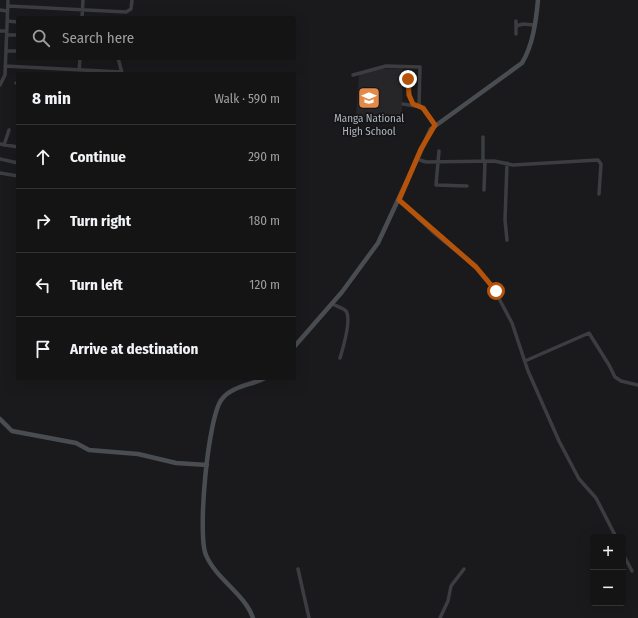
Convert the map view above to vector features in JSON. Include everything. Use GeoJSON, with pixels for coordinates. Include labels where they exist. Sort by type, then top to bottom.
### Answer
{"type":"FeatureCollection","features":[{"type":"Feature","properties":{"kind":"street"},"geometry":{"type":"LineString","coordinates":[[0,85],[4,79],[6,66],[8,0]]}},
{"type":"Feature","properties":{"kind":"street"},"geometry":{"type":"LineString","coordinates":[[82,16],[83,0]]}},
{"type":"Feature","properties":{"kind":"street"},"geometry":{"type":"LineString","coordinates":[[8,6],[128,12],[131,9],[132,0]]}},
{"type":"Feature","properties":{"kind":"street"},"geometry":{"type":"LineString","coordinates":[[296,345],[332,304],[374,248],[399,200],[428,134],[435,125],[519,66],[525,57],[534,25],[538,0]]}},
{"type":"Feature","properties":{"kind":"street"},"geometry":{"type":"LineString","coordinates":[[0,10],[7,11]]}},
{"type":"Feature","properties":{"kind":"street"},"geometry":{"type":"LineString","coordinates":[[7,21],[16,22]]}},
{"type":"Feature","properties":{"kind":"street"},"geometry":{"type":"LineString","coordinates":[[516,21],[516,34]]}},
{"type":"Feature","properties":{"kind":"street"},"geometry":{"type":"LineString","coordinates":[[516,26],[523,24],[534,25]]}},
{"type":"Feature","properties":{"kind":"street"},"geometry":{"type":"LineString","coordinates":[[0,31],[16,35]]}},
{"type":"Feature","properties":{"kind":"street"},"geometry":{"type":"LineString","coordinates":[[6,50],[16,51]]}},
{"type":"Feature","properties":{"kind":"street"},"geometry":{"type":"LineString","coordinates":[[6,66],[79,72],[80,60]]}},
{"type":"Feature","properties":{"kind":"street"},"geometry":{"type":"LineString","coordinates":[[119,60],[122,72]]}},
{"type":"Feature","properties":{"kind":"street"},"geometry":{"type":"LineString","coordinates":[[353,75],[386,66],[420,67],[419,106]]}},
{"type":"Feature","properties":{"kind":"street"},"geometry":{"type":"LineString","coordinates":[[408,79],[409,95],[413,104]]}},
{"type":"Feature","properties":{"kind":"street"},"geometry":{"type":"LineString","coordinates":[[403,104],[413,104],[419,106],[425,110],[435,125]]}},
{"type":"Feature","properties":{"kind":"street"},"geometry":{"type":"LineString","coordinates":[[9,130],[2,144],[16,147]]}},
{"type":"Feature","properties":{"kind":"street"},"geometry":{"type":"LineString","coordinates":[[483,137],[484,190]]}},
{"type":"Feature","properties":{"kind":"street"},"geometry":{"type":"LineString","coordinates":[[439,151],[437,162],[437,185],[467,186]]}},
{"type":"Feature","properties":{"kind":"street"},"geometry":{"type":"LineString","coordinates":[[0,159],[16,163]]}},
{"type":"Feature","properties":{"kind":"street"},"geometry":{"type":"LineString","coordinates":[[417,159],[426,162],[484,161],[513,165],[598,160],[601,164],[599,194]]}},
{"type":"Feature","properties":{"kind":"street"},"geometry":{"type":"LineString","coordinates":[[507,163],[505,220],[507,240]]}},
{"type":"Feature","properties":{"kind":"street"},"geometry":{"type":"LineString","coordinates":[[0,172],[16,176]]}},
{"type":"Feature","properties":{"kind":"street"},"geometry":{"type":"LineString","coordinates":[[399,200],[440,238],[472,264],[488,281],[504,306],[512,323],[525,361],[559,441],[580,479],[596,498],[614,534]]}},
{"type":"Feature","properties":{"kind":"street"},"geometry":{"type":"LineString","coordinates":[[332,304],[347,313],[347,328],[340,358]]}},
{"type":"Feature","properties":{"kind":"street"},"geometry":{"type":"LineString","coordinates":[[525,361],[589,334],[609,365],[615,378],[638,385]]}},
{"type":"Feature","properties":{"kind":"street"},"geometry":{"type":"LineString","coordinates":[[253,618],[247,607],[217,573],[205,554],[202,507],[214,420],[220,401],[225,396],[240,387],[260,380]]}},
{"type":"Feature","properties":{"kind":"street"},"geometry":{"type":"LineString","coordinates":[[0,419],[12,431],[76,443],[89,450],[138,454],[176,463],[207,465]]}},
{"type":"Feature","properties":{"kind":"street"},"geometry":{"type":"LineString","coordinates":[[626,560],[632,571]]}},
{"type":"Feature","properties":{"kind":"street"},"geometry":{"type":"LineString","coordinates":[[298,569],[309,618]]}},
{"type":"Feature","properties":{"kind":"street"},"geometry":{"type":"LineString","coordinates":[[440,618],[448,601],[451,586],[464,569]]}},
{"type":"Feature","properties":{"kind":"shaded area"},"geometry":{"type":"Polygon","coordinates":[[[403,68],[402,116],[356,117],[359,74],[381,69],[403,68]]]}},
{"type":"Feature","properties":{"kind":"place","name":"Manga National High School"},"geometry":{"type":"Point","coordinates":[369,98]}},
{"type":"Feature","properties":{"kind":"route"},"geometry":{"type":"LineString","coordinates":[[408,79],[408,92],[413,104],[423,108],[435,125],[428,134],[399,200],[435,234],[476,267],[496,291]]}}]}
